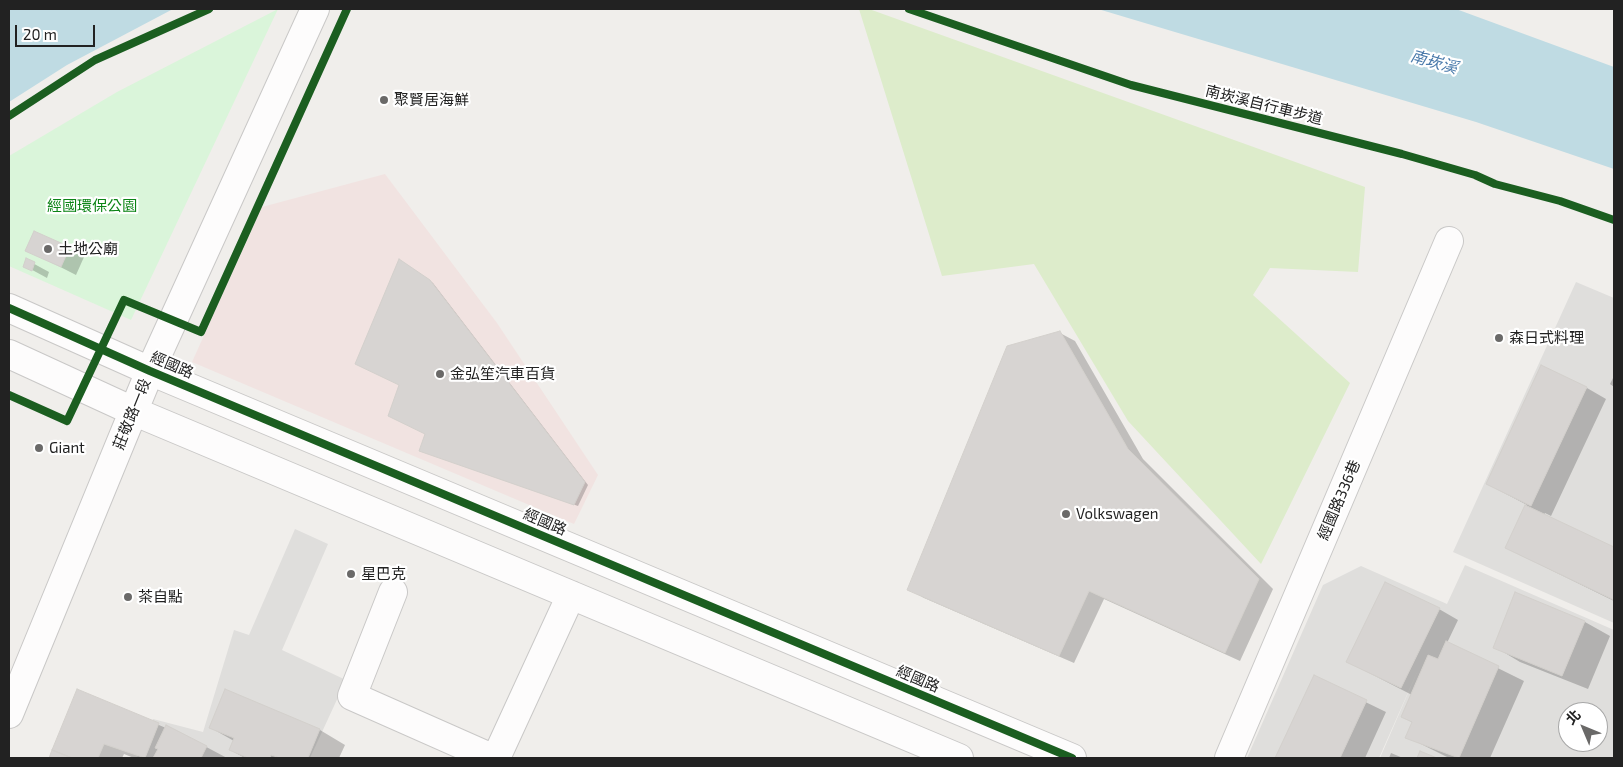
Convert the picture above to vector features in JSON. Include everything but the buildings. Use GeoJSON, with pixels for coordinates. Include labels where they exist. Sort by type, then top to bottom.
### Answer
{"type":"FeatureCollection","features":[{"type":"Feature","properties":{"kind":"street","name":"莊敬路一段"},"geometry":{"type":"LineString","coordinates":[[9,714],[150,371],[315,9]]}},
{"type":"Feature","properties":{"kind":"street","name":"經國路336巷"},"geometry":{"type":"LineString","coordinates":[[1229,758],[1449,241]]}},
{"type":"Feature","properties":{"kind":"street","name":"經國路"},"geometry":{"type":"LineString","coordinates":[[9,308],[150,371],[1072,758]]}},
{"type":"Feature","properties":{"kind":"street"},"geometry":{"type":"LineString","coordinates":[[9,354],[134,411],[956,758],[972,716]]}},
{"type":"Feature","properties":{"kind":"street"},"geometry":{"type":"LineString","coordinates":[[393,592],[352,696],[492,758]]}},
{"type":"Feature","properties":{"kind":"street"},"geometry":{"type":"LineString","coordinates":[[496,758],[571,595]]}},
{"type":"Feature","properties":{"kind":"shaded area"},"geometry":{"type":"Polygon","coordinates":[[[385,174],[497,323],[598,475],[574,524],[192,362],[262,207],[385,174]]]}},
{"type":"Feature","properties":{"kind":"shaded area"},"geometry":{"type":"Polygon","coordinates":[[[1576,282],[1614,298],[1614,623],[1453,552],[1576,282]]]}},
{"type":"Feature","properties":{"kind":"shaded area"},"geometry":{"type":"Polygon","coordinates":[[[295,529],[328,544],[282,650],[346,680],[310,758],[137,758],[153,719],[203,732],[234,630],[249,635],[295,529]]]}},
{"type":"Feature","properties":{"kind":"shaded area"},"geometry":{"type":"Polygon","coordinates":[[[1465,565],[1614,630],[1614,758],[1380,758],[1418,670],[1379,758],[1247,758],[1323,585],[1361,566],[1447,604],[1465,565]]]}},
{"type":"Feature","properties":{"kind":"green space","name":"經國環保公園"},"geometry":{"type":"Polygon","coordinates":[[[278,9],[131,320],[9,266],[9,156],[117,92],[278,9]]]}},
{"type":"Feature","properties":{"kind":"green space"},"geometry":{"type":"Polygon","coordinates":[[[859,9],[869,9],[1365,187],[1358,272],[1270,268],[1253,295],[1350,383],[1261,564],[1128,421],[1034,264],[942,276],[859,9]]]}},
{"type":"Feature","properties":{"kind":"water"},"geometry":{"type":"Polygon","coordinates":[[[9,9],[173,9],[67,65],[9,102],[9,9]]]}},
{"type":"Feature","properties":{"kind":"water","name":"南崁溪"},"geometry":{"type":"Polygon","coordinates":[[[1098,9],[1456,9],[1614,67],[1614,169],[1476,122],[1098,9]]]}},
{"type":"Feature","properties":{"kind":"cycle path"},"geometry":{"type":"LineString","coordinates":[[9,116],[95,60],[209,9]]}},
{"type":"Feature","properties":{"kind":"cycle path"},"geometry":{"type":"LineString","coordinates":[[9,395],[67,421],[124,300],[201,332],[347,9]]}},
{"type":"Feature","properties":{"kind":"cycle path","name":"南崁溪自行車步道"},"geometry":{"type":"LineString","coordinates":[[909,9],[1131,85],[1402,154],[1475,175],[1495,184],[1560,201],[1614,220]]}},
{"type":"Feature","properties":{"kind":"cycle path"},"geometry":{"type":"LineString","coordinates":[[9,308],[150,371],[1072,758]]}},
{"type":"Feature","properties":{"kind":"place","name":"聚賢居海鮮"},"geometry":{"type":"Point","coordinates":[384,100]}},
{"type":"Feature","properties":{"kind":"place","name":"土地公廟"},"geometry":{"type":"Point","coordinates":[48,249]}},
{"type":"Feature","properties":{"kind":"place","name":"森日式料理"},"geometry":{"type":"Point","coordinates":[1499,338]}},
{"type":"Feature","properties":{"kind":"place","name":"金弘笙汽車百貨"},"geometry":{"type":"Point","coordinates":[440,374]}},
{"type":"Feature","properties":{"kind":"place","name":"Giant"},"geometry":{"type":"Point","coordinates":[39,448]}},
{"type":"Feature","properties":{"kind":"place","name":"Volkswagen"},"geometry":{"type":"Point","coordinates":[1066,514]}},
{"type":"Feature","properties":{"kind":"place","name":"星巴克"},"geometry":{"type":"Point","coordinates":[351,574]}},
{"type":"Feature","properties":{"kind":"place","name":"茶自點"},"geometry":{"type":"Point","coordinates":[128,597]}}]}
